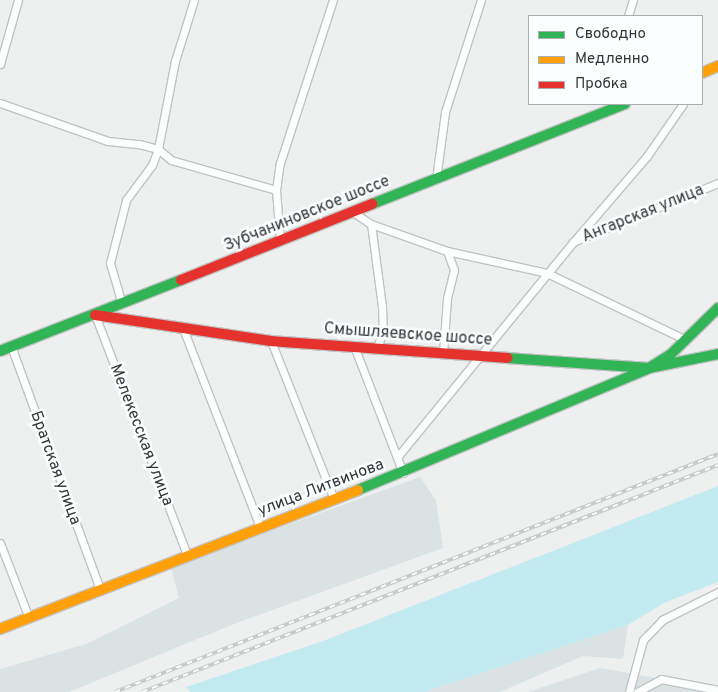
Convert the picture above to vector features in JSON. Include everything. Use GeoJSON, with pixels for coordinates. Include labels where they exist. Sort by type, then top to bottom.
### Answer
{"type":"FeatureCollection","features":[{"type":"Feature","properties":{"kind":"street"},"geometry":{"type":"LineString","coordinates":[[0,64],[18,0]]}},
{"type":"Feature","properties":{"kind":"street"},"geometry":{"type":"LineString","coordinates":[[122,304],[110,262],[126,200],[152,165],[158,149],[175,61],[194,0]]}},
{"type":"Feature","properties":{"kind":"street"},"geometry":{"type":"LineString","coordinates":[[280,240],[276,190],[332,0]]}},
{"type":"Feature","properties":{"kind":"street"},"geometry":{"type":"LineString","coordinates":[[436,179],[445,112],[481,0]]}},
{"type":"Feature","properties":{"kind":"street"},"geometry":{"type":"LineString","coordinates":[[628,15],[633,0]]}},
{"type":"Feature","properties":{"kind":"street"},"geometry":{"type":"LineString","coordinates":[[703,73],[718,66]]}},
{"type":"Feature","properties":{"kind":"street"},"geometry":{"type":"LineString","coordinates":[[0,103],[108,141],[158,149],[171,160],[276,190]]}},
{"type":"Feature","properties":{"kind":"street","name":"Зубчаниновское шоссе"},"geometry":{"type":"LineString","coordinates":[[0,351],[436,179],[604,108],[620,105]]}},
{"type":"Feature","properties":{"kind":"street"},"geometry":{"type":"LineString","coordinates":[[573,242],[647,156],[682,105]]}},
{"type":"Feature","properties":{"kind":"street","name":"Ангарская улица"},"geometry":{"type":"LineString","coordinates":[[398,456],[477,356],[573,242],[718,184]]}},
{"type":"Feature","properties":{"kind":"street"},"geometry":{"type":"LineString","coordinates":[[353,212],[371,224],[447,250],[547,273],[674,330],[686,340]]}},
{"type":"Feature","properties":{"kind":"street"},"geometry":{"type":"LineString","coordinates":[[371,224],[382,306],[383,332],[376,346]]}},
{"type":"Feature","properties":{"kind":"street"},"geometry":{"type":"LineString","coordinates":[[443,353],[446,298],[454,270],[447,250]]}},
{"type":"Feature","properties":{"kind":"street"},"geometry":{"type":"LineString","coordinates":[[650,368],[686,340],[718,308]]}},
{"type":"Feature","properties":{"kind":"street","name":"Смышляевское шоссе"},"geometry":{"type":"LineString","coordinates":[[95,315],[184,331],[271,341],[376,346],[477,356],[650,368],[718,354]]}},
{"type":"Feature","properties":{"kind":"street","name":"Мелекесская улица"},"geometry":{"type":"LineString","coordinates":[[95,315],[188,555]]}},
{"type":"Feature","properties":{"kind":"street"},"geometry":{"type":"LineString","coordinates":[[184,331],[260,527]]}},
{"type":"Feature","properties":{"kind":"street"},"geometry":{"type":"LineString","coordinates":[[271,341],[334,499]]}},
{"type":"Feature","properties":{"kind":"street","name":"Братская улица"},"geometry":{"type":"LineString","coordinates":[[11,346],[100,589]]}},
{"type":"Feature","properties":{"kind":"street"},"geometry":{"type":"LineString","coordinates":[[354,346],[398,456],[402,473]]}},
{"type":"Feature","properties":{"kind":"street","name":"улица Литвинова"},"geometry":{"type":"LineString","coordinates":[[0,629],[402,473],[650,368]]}},
{"type":"Feature","properties":{"kind":"street"},"geometry":{"type":"LineString","coordinates":[[0,543],[28,618]]}},
{"type":"Feature","properties":{"kind":"street"},"geometry":{"type":"LineString","coordinates":[[629,692],[643,640],[662,620],[718,592]]}},
{"type":"Feature","properties":{"kind":"street"},"geometry":{"type":"LineString","coordinates":[[637,692],[661,679],[718,690]]}},
{"type":"Feature","properties":{"kind":"shaded area"},"geometry":{"type":"Polygon","coordinates":[[[420,477],[436,500],[443,548],[234,624],[69,692],[0,692],[0,669],[86,644],[179,598],[171,567],[420,477]]]}},
{"type":"Feature","properties":{"kind":"shaded area"},"geometry":{"type":"Polygon","coordinates":[[[718,486],[718,582],[664,603],[628,625],[424,692],[191,692],[186,687],[323,641],[718,486]]]}},
{"type":"Feature","properties":{"kind":"shaded area"},"geometry":{"type":"Polygon","coordinates":[[[628,625],[623,659],[583,656],[500,692],[424,692],[628,625]]]}},
{"type":"Feature","properties":{"kind":"shaded area"},"geometry":{"type":"Polygon","coordinates":[[[600,668],[718,689],[718,692],[528,692],[600,668]]]}},
{"type":"Feature","properties":{"kind":"railway"},"geometry":{"type":"LineString","coordinates":[[115,692],[718,454]]}},
{"type":"Feature","properties":{"kind":"railway"},"geometry":{"type":"LineString","coordinates":[[142,692],[718,465]]}},
{"type":"Feature","properties":{"kind":"traffic: fast"},"geometry":{"type":"LineString","coordinates":[[372,204],[622,105]]}},
{"type":"Feature","properties":{"kind":"traffic: fast"},"geometry":{"type":"LineString","coordinates":[[0,351],[181,280]]}},
{"type":"Feature","properties":{"kind":"traffic: fast"},"geometry":{"type":"LineString","coordinates":[[358,490],[649,368],[670,355],[718,308]]}},
{"type":"Feature","properties":{"kind":"traffic: fast"},"geometry":{"type":"LineString","coordinates":[[507,358],[649,368],[718,354]]}},
{"type":"Feature","properties":{"kind":"traffic: slow"},"geometry":{"type":"LineString","coordinates":[[703,73],[718,66]]}},
{"type":"Feature","properties":{"kind":"traffic: slow"},"geometry":{"type":"LineString","coordinates":[[0,629],[358,490]]}},
{"type":"Feature","properties":{"kind":"traffic: jam"},"geometry":{"type":"LineString","coordinates":[[181,280],[372,204]]}},
{"type":"Feature","properties":{"kind":"traffic: jam"},"geometry":{"type":"LineString","coordinates":[[95,315],[271,341],[507,358]]}}]}
